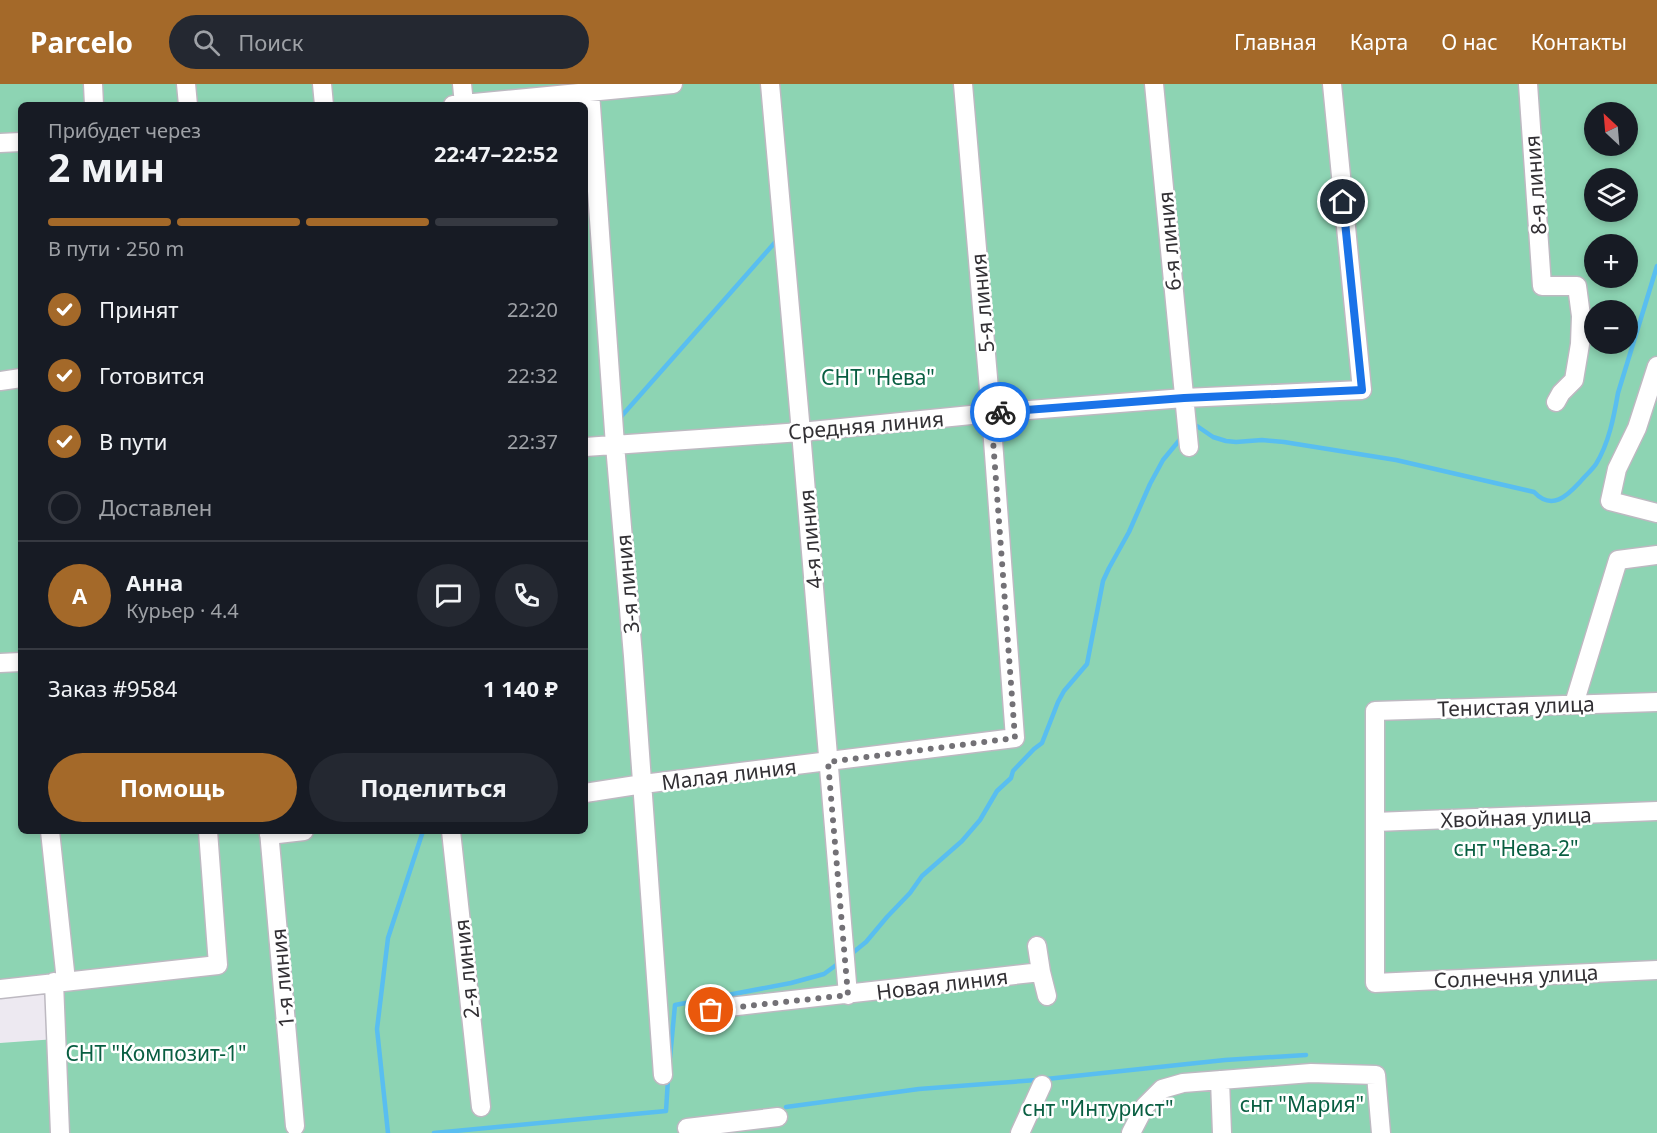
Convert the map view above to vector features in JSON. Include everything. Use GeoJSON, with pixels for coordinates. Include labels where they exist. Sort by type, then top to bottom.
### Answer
{"type":"FeatureCollection","features":[{"type":"Feature","properties":{"kind":"street"},"geometry":{"type":"LineString","coordinates":[[93,84],[94,102]]}},
{"type":"Feature","properties":{"kind":"street"},"geometry":{"type":"LineString","coordinates":[[186,84],[188,102]]}},
{"type":"Feature","properties":{"kind":"street"},"geometry":{"type":"LineString","coordinates":[[322,84],[324,102]]}},
{"type":"Feature","properties":{"kind":"street"},"geometry":{"type":"LineString","coordinates":[[458,102],[462,84]]}},
{"type":"Feature","properties":{"kind":"street"},"geometry":{"type":"LineString","coordinates":[[476,102],[594,89],[673,84]]}},
{"type":"Feature","properties":{"kind":"street","name":"4-я линия"},"geometry":{"type":"LineString","coordinates":[[770,84],[848,995]]}},
{"type":"Feature","properties":{"kind":"street","name":"5-я линия"},"geometry":{"type":"LineString","coordinates":[[963,84],[991,413],[1015,738]]}},
{"type":"Feature","properties":{"kind":"street","name":"6-я линия"},"geometry":{"type":"LineString","coordinates":[[1154,84],[1188,438]]}},
{"type":"Feature","properties":{"kind":"street","name":"Средняя линия"},"geometry":{"type":"LineString","coordinates":[[588,447],[801,432],[991,413],[1184,398],[1362,390],[1332,84]]}},
{"type":"Feature","properties":{"kind":"street","name":"8-я линия"},"geometry":{"type":"LineString","coordinates":[[1528,84],[1542,286],[1577,286],[1580,306],[1580,344],[1574,380],[1561,393],[1556,402]]}},
{"type":"Feature","properties":{"kind":"street","name":"3-я линия"},"geometry":{"type":"LineString","coordinates":[[594,89],[615,445],[643,784],[663,1075]]}},
{"type":"Feature","properties":{"kind":"street"},"geometry":{"type":"LineString","coordinates":[[0,143],[18,142]]}},
{"type":"Feature","properties":{"kind":"street"},"geometry":{"type":"LineString","coordinates":[[1657,366],[1637,428],[1617,469],[1610,501],[1657,513]]}},
{"type":"Feature","properties":{"kind":"street"},"geometry":{"type":"LineString","coordinates":[[0,381],[18,378]]}},
{"type":"Feature","properties":{"kind":"street"},"geometry":{"type":"LineString","coordinates":[[1574,704],[1618,560],[1657,555]]}},
{"type":"Feature","properties":{"kind":"street"},"geometry":{"type":"LineString","coordinates":[[0,663],[18,662]]}},
{"type":"Feature","properties":{"kind":"street","name":"Тенистая улица"},"geometry":{"type":"LineString","coordinates":[[1375,822],[1375,711],[1657,702]]}},
{"type":"Feature","properties":{"kind":"street","name":"Малая линия"},"geometry":{"type":"LineString","coordinates":[[588,793],[1015,738]]}},
{"type":"Feature","properties":{"kind":"street","name":"Хвойная улица"},"geometry":{"type":"LineString","coordinates":[[1375,822],[1657,811]]}},
{"type":"Feature","properties":{"kind":"street","name":"Солнечня улица"},"geometry":{"type":"LineString","coordinates":[[1375,822],[1375,983],[1657,970]]}},
{"type":"Feature","properties":{"kind":"street"},"geometry":{"type":"LineString","coordinates":[[50,834],[60,982],[60,1133]]}},
{"type":"Feature","properties":{"kind":"street"},"geometry":{"type":"LineString","coordinates":[[0,989],[218,965],[208,834]]}},
{"type":"Feature","properties":{"kind":"street","name":"1-я линия"},"geometry":{"type":"LineString","coordinates":[[269,834],[295,1126]]}},
{"type":"Feature","properties":{"kind":"street","name":"2-я линия"},"geometry":{"type":"LineString","coordinates":[[451,834],[481,1107]]}},
{"type":"Feature","properties":{"kind":"street"},"geometry":{"type":"LineString","coordinates":[[1037,946],[1047,996]]}},
{"type":"Feature","properties":{"kind":"street","name":"Новая линия"},"geometry":{"type":"LineString","coordinates":[[711,1010],[1041,972]]}},
{"type":"Feature","properties":{"kind":"street"},"geometry":{"type":"LineString","coordinates":[[1131,1133],[1145,1106],[1162,1089],[1183,1083],[1311,1073],[1376,1075],[1380,1133]]}},
{"type":"Feature","properties":{"kind":"street"},"geometry":{"type":"LineString","coordinates":[[1221,1080],[1222,1133]]}},
{"type":"Feature","properties":{"kind":"street"},"geometry":{"type":"LineString","coordinates":[[1020,1133],[1042,1085]]}},
{"type":"Feature","properties":{"kind":"street"},"geometry":{"type":"LineString","coordinates":[[687,1128],[777,1121]]}},
{"type":"Feature","properties":{"kind":"green space"},"geometry":{"type":"Polygon","coordinates":[[[0,84],[1657,84],[1657,1133],[0,1133],[0,1043],[56,1039],[54,983],[0,989],[0,84]]]}},
{"type":"Feature","properties":{"kind":"waterway"},"geometry":{"type":"LineString","coordinates":[[619,419],[778,239]]}},
{"type":"Feature","properties":{"kind":"waterway"},"geometry":{"type":"LineString","coordinates":[[1191,430],[1197,426],[1213,437],[1226,441],[1284,442],[1396,460],[1534,492],[1547,500],[1559,499],[1570,492],[1593,468],[1608,438],[1618,393],[1657,266]]}},
{"type":"Feature","properties":{"kind":"waterway"},"geometry":{"type":"LineString","coordinates":[[850,955],[866,942],[910,893],[922,876],[962,841],[980,820],[997,791],[1011,778],[1013,771],[1042,743],[1064,691],[1087,664],[1103,581],[1163,460],[1182,437]]}},
{"type":"Feature","properties":{"kind":"waterway"},"geometry":{"type":"LineString","coordinates":[[388,1133],[377,1029],[388,938],[422,834]]}},
{"type":"Feature","properties":{"kind":"waterway"},"geometry":{"type":"LineString","coordinates":[[670,1058],[675,1005],[791,983],[824,974],[839,963]]}},
{"type":"Feature","properties":{"kind":"waterway"},"geometry":{"type":"LineString","coordinates":[[786,1107],[919,1089],[1037,1080],[1225,1060],[1306,1055]]}},
{"type":"Feature","properties":{"kind":"waterway"},"geometry":{"type":"LineString","coordinates":[[434,1133],[666,1111],[668,1079]]}},
{"type":"Feature","properties":{"kind":"way so far"},"geometry":{"type":"LineString","coordinates":[[711,1010],[848,995],[828,762],[1015,738],[991,413],[1000,412]]}},
{"type":"Feature","properties":{"kind":"route"},"geometry":{"type":"LineString","coordinates":[[1000,412],[1184,398],[1362,390],[1343,202]]}},
{"type":"Feature","properties":{"kind":"park label","name":"СНТ \"Нева\""},"geometry":{"type":"Point","coordinates":[878,377]}},
{"type":"Feature","properties":{"kind":"park label","name":"снт \"Нева-2\""},"geometry":{"type":"Point","coordinates":[1516,848]}},
{"type":"Feature","properties":{"kind":"park label","name":"СНТ \"Композит-1\""},"geometry":{"type":"Point","coordinates":[156,1053]}},
{"type":"Feature","properties":{"kind":"park label","name":"снт \"Мария\""},"geometry":{"type":"Point","coordinates":[1302,1104]}},
{"type":"Feature","properties":{"kind":"park label","name":"снт \"Интурист\""},"geometry":{"type":"Point","coordinates":[1098,1108]}}]}
